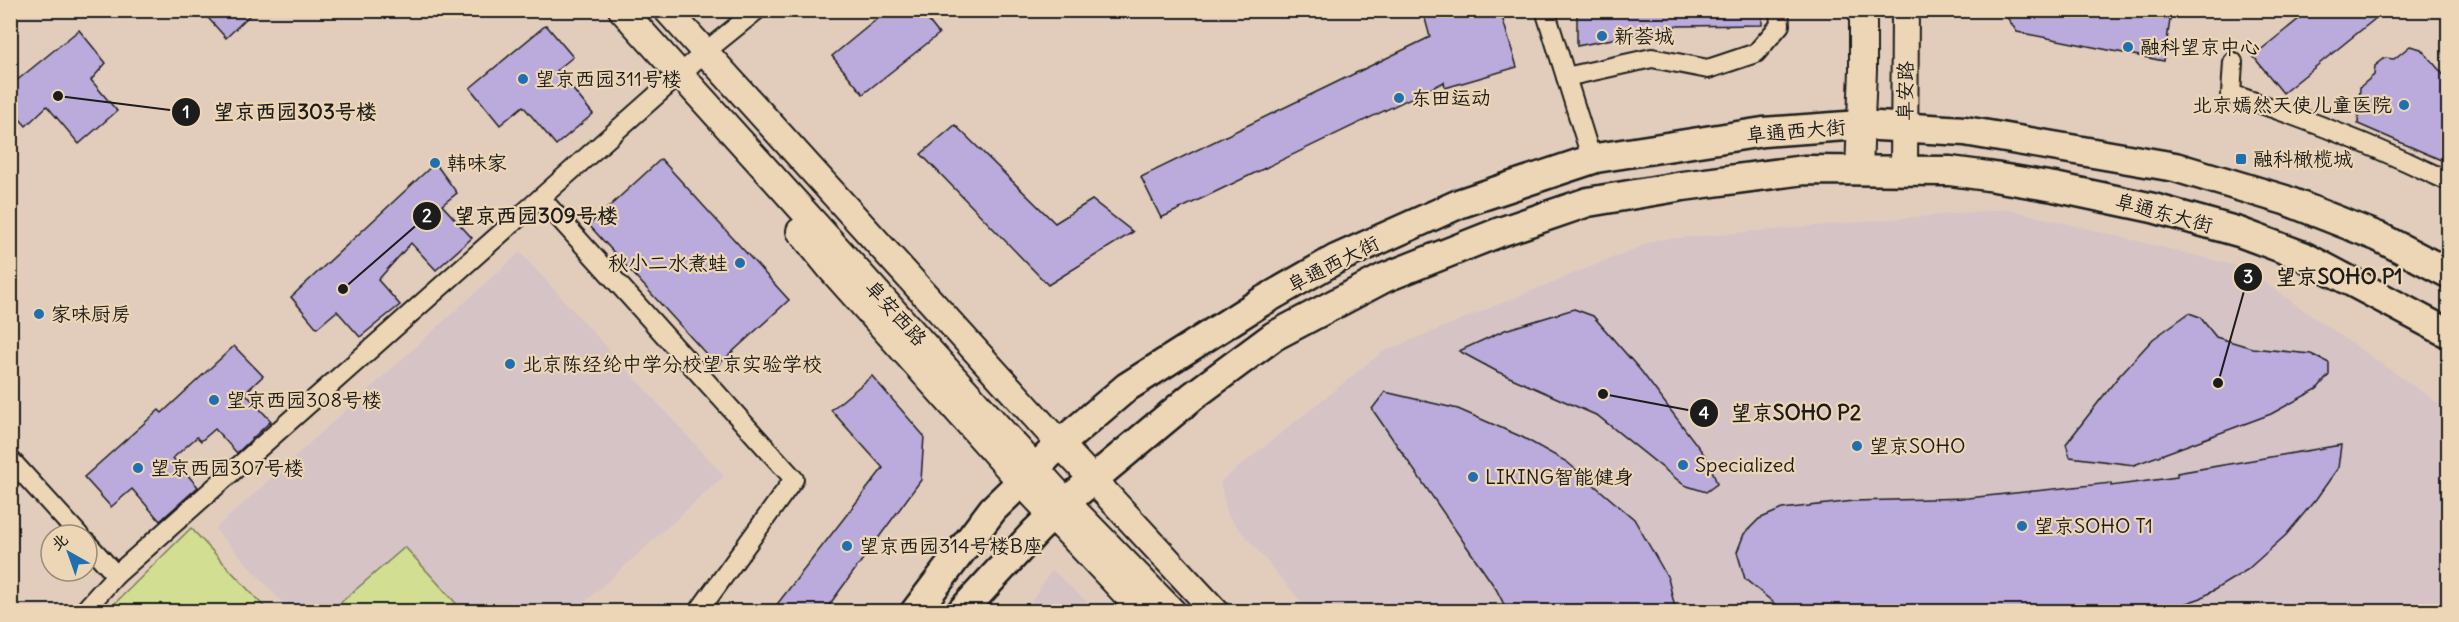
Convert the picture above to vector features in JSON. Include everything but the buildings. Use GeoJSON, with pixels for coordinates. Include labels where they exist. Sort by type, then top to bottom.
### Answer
{"type":"FeatureCollection","features":[{"type":"Feature","properties":{"kind":"main road","name":"阜安西路"},"geometry":{"type":"LineString","coordinates":[[622,10],[675,80],[1059,509],[1173,612]]}},
{"type":"Feature","properties":{"kind":"main road","name":"阜安西路"},"geometry":{"type":"LineString","coordinates":[[667,10],[1060,444],[1216,612]]}},
{"type":"Feature","properties":{"kind":"main road","name":"阜安路"},"geometry":{"type":"LineString","coordinates":[[1904,171],[1905,10]]}},
{"type":"Feature","properties":{"kind":"main road"},"geometry":{"type":"LineString","coordinates":[[1863,21],[1881,47],[1892,46],[1905,38]]}},
{"type":"Feature","properties":{"kind":"main road"},"geometry":{"type":"LineString","coordinates":[[1859,170],[1863,21]]}},
{"type":"Feature","properties":{"kind":"main road"},"geometry":{"type":"LineString","coordinates":[[1860,125],[1904,126],[1976,133],[2175,167],[2284,200],[2379,237],[2448,273]]}},
{"type":"Feature","properties":{"kind":"main road","name":"阜通西大街"},"geometry":{"type":"LineString","coordinates":[[915,612],[993,509],[1060,444],[1127,387],[1261,302],[1336,259],[1461,203],[1592,160],[1763,132],[1860,125]]}},
{"type":"Feature","properties":{"kind":"main road","name":"阜通西大街"},"geometry":{"type":"LineString","coordinates":[[962,612],[1059,509],[1192,396],[1274,336],[1384,278],[1500,232],[1588,201],[1793,171],[1859,170]]}},
{"type":"Feature","properties":{"kind":"main road","name":"阜通东大街"},"geometry":{"type":"LineString","coordinates":[[1859,170],[1950,171],[2054,186],[2153,208],[2239,232],[2303,256],[2448,333]]}},
{"type":"Feature","properties":{"kind":"main road"},"geometry":{"type":"LineString","coordinates":[[1059,509],[1143,612]]}},
{"type":"Feature","properties":{"kind":"street"},"geometry":{"type":"LineString","coordinates":[[83,612],[116,575],[705,52],[757,10]]}},
{"type":"Feature","properties":{"kind":"street"},"geometry":{"type":"LineString","coordinates":[[1545,10],[1592,160]]}},
{"type":"Feature","properties":{"kind":"street"},"geometry":{"type":"LineString","coordinates":[[1566,77],[1652,58],[1708,69],[1756,53],[1780,25],[1779,10]]}},
{"type":"Feature","properties":{"kind":"street"},"geometry":{"type":"LineString","coordinates":[[2234,62],[2231,94],[2283,111],[2397,156],[2448,181]]}},
{"type":"Feature","properties":{"kind":"street"},"geometry":{"type":"LineString","coordinates":[[541,198],[794,479],[698,612]]}},
{"type":"Feature","properties":{"kind":"street"},"geometry":{"type":"LineString","coordinates":[[10,459],[69,523]]}},
{"type":"Feature","properties":{"kind":"street"},"geometry":{"type":"LineString","coordinates":[[99,556],[116,575]]}},
{"type":"Feature","properties":{"kind":"shaded area","name":"望京SOHO"},"geometry":{"type":"Polygon","coordinates":[[[2008,209],[2242,267],[2448,410],[2448,611],[1309,611],[1228,516],[1220,482],[1382,352],[1656,240],[2008,209]]]}},
{"type":"Feature","properties":{"kind":"shaded area","name":"北京陈经纶中学分校望京实验学校"},"geometry":{"type":"Polygon","coordinates":[[[520,252],[724,476],[575,611],[290,611],[215,529],[520,252]]]}},
{"type":"Feature","properties":{"kind":"shaded area"},"geometry":{"type":"Polygon","coordinates":[[[1052,570],[1097,611],[1025,611],[1052,570]]]}},
{"type":"Feature","properties":{"kind":"green space"},"geometry":{"type":"Polygon","coordinates":[[[191,528],[268,611],[107,611],[191,528]]]}},
{"type":"Feature","properties":{"kind":"green space"},"geometry":{"type":"Polygon","coordinates":[[[405,547],[463,611],[331,611],[405,547]]]}},
{"type":"Feature","properties":{"kind":"place","name":"新荟城"},"geometry":{"type":"Point","coordinates":[1602,36]}},
{"type":"Feature","properties":{"kind":"place","name":"融科望京中心"},"geometry":{"type":"Point","coordinates":[2128,47]}},
{"type":"Feature","properties":{"kind":"place","name":"望京西园311号楼"},"geometry":{"type":"Point","coordinates":[523,79]}},
{"type":"Feature","properties":{"kind":"place","name":"望京西园303号楼"},"geometry":{"type":"Point","coordinates":[58,96]}},
{"type":"Feature","properties":{"kind":"place","name":"东田运动"},"geometry":{"type":"Point","coordinates":[1399,98]}},
{"type":"Feature","properties":{"kind":"place","name":"北京嫣然天使儿童医院"},"geometry":{"type":"Point","coordinates":[2404,105]}},
{"type":"Feature","properties":{"kind":"place","name":"融科橄榄城"},"geometry":{"type":"Point","coordinates":[2241,159]}},
{"type":"Feature","properties":{"kind":"place","name":"韩味家"},"geometry":{"type":"Point","coordinates":[435,163]}},
{"type":"Feature","properties":{"kind":"place","name":"秋小二水煮蛙"},"geometry":{"type":"Point","coordinates":[740,263]}},
{"type":"Feature","properties":{"kind":"place","name":"望京西园309号楼"},"geometry":{"type":"Point","coordinates":[343,289]}},
{"type":"Feature","properties":{"kind":"place","name":"家味厨房"},"geometry":{"type":"Point","coordinates":[39,314]}},
{"type":"Feature","properties":{"kind":"place","name":"北京陈经纶中学分校望京实验学校"},"geometry":{"type":"Point","coordinates":[510,364]}},
{"type":"Feature","properties":{"kind":"place","name":"望京SOHO P1"},"geometry":{"type":"Point","coordinates":[2218,383]}},
{"type":"Feature","properties":{"kind":"place","name":"望京SOHO P2"},"geometry":{"type":"Point","coordinates":[1603,394]}},
{"type":"Feature","properties":{"kind":"place","name":"望京西园308号楼"},"geometry":{"type":"Point","coordinates":[214,400]}},
{"type":"Feature","properties":{"kind":"place","name":"望京SOHO"},"geometry":{"type":"Point","coordinates":[1857,446]}},
{"type":"Feature","properties":{"kind":"place","name":"Specialized"},"geometry":{"type":"Point","coordinates":[1683,465]}},
{"type":"Feature","properties":{"kind":"place","name":"望京西园307号楼"},"geometry":{"type":"Point","coordinates":[138,468]}},
{"type":"Feature","properties":{"kind":"place","name":"LIKING智能健身"},"geometry":{"type":"Point","coordinates":[1473,477]}},
{"type":"Feature","properties":{"kind":"place","name":"望京SOHO T1"},"geometry":{"type":"Point","coordinates":[2022,526]}},
{"type":"Feature","properties":{"kind":"place","name":"望京西园314号楼B座"},"geometry":{"type":"Point","coordinates":[847,546]}}]}
